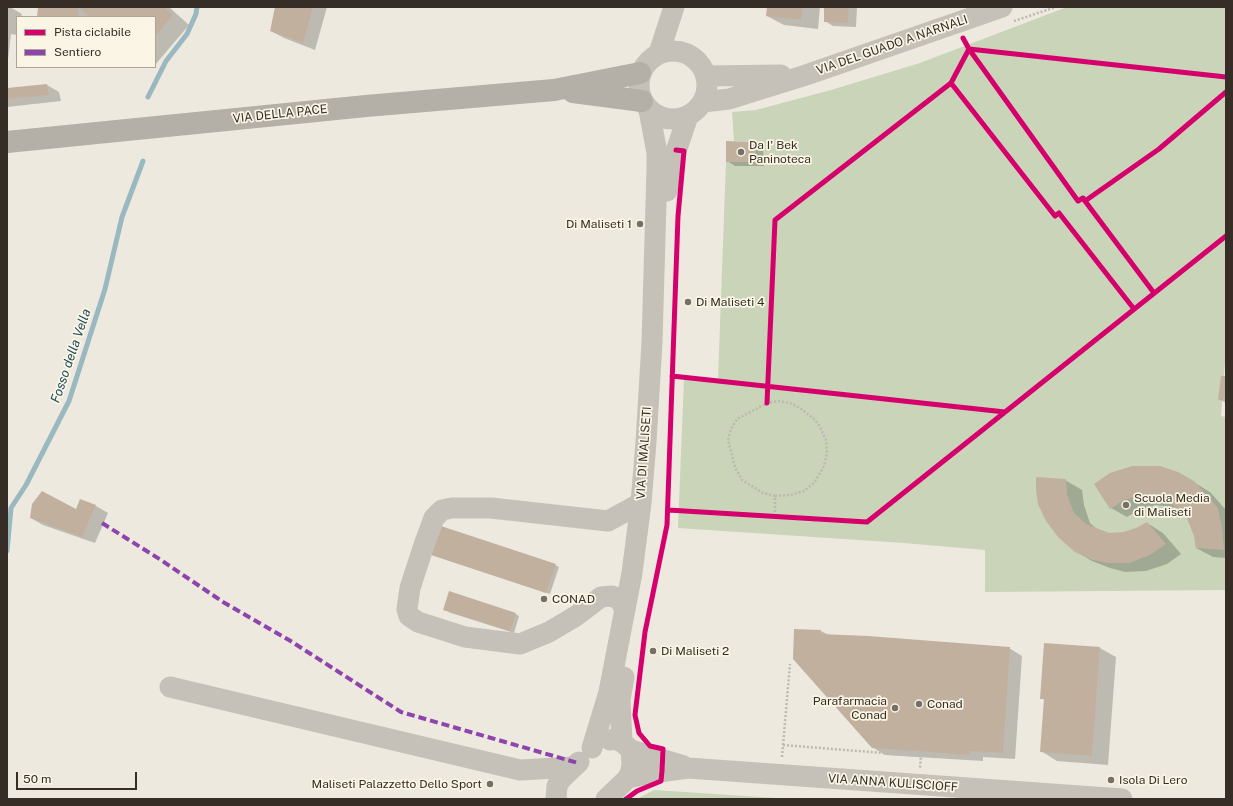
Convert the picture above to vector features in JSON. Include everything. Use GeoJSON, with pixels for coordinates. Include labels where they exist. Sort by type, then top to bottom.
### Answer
{"type":"FeatureCollection","features":[{"type":"Feature","properties":{"kind":"main road"},"geometry":{"type":"LineString","coordinates":[[554,90],[640,73]]}},
{"type":"Feature","properties":{"kind":"main road"},"geometry":{"type":"LineString","coordinates":[[554,90],[645,105]]}},
{"type":"Feature","properties":{"kind":"main road","name":"VIA DELLA PACE"},"geometry":{"type":"LineString","coordinates":[[7,142],[366,106],[554,90]]}},
{"type":"Feature","properties":{"kind":"street"},"geometry":{"type":"LineString","coordinates":[[675,7],[686,53]]}},
{"type":"Feature","properties":{"kind":"street"},"geometry":{"type":"LineString","coordinates":[[659,54],[675,7]]}},
{"type":"Feature","properties":{"kind":"street","name":"VIA DEL GUADO A NARNALI"},"geometry":{"type":"LineString","coordinates":[[703,102],[729,99],[806,75],[1002,7]]}},
{"type":"Feature","properties":{"kind":"street"},"geometry":{"type":"LineString","coordinates":[[645,105],[657,116],[668,119],[678,119],[688,116],[703,102],[706,94],[706,76],[702,67],[695,59],[686,53],[672,51],[659,54],[651,58],[640,73],[638,82],[639,92],[666,151]]}},
{"type":"Feature","properties":{"kind":"street"},"geometry":{"type":"LineString","coordinates":[[706,76],[806,75]]}},
{"type":"Feature","properties":{"kind":"street"},"geometry":{"type":"LineString","coordinates":[[666,151],[688,116]]}},
{"type":"Feature","properties":{"kind":"street","name":"VIA DI MALISETI"},"geometry":{"type":"LineString","coordinates":[[592,748],[609,692],[632,573],[641,503],[666,151]]}},
{"type":"Feature","properties":{"kind":"street","name":"VIA DI MALISETI"},"geometry":{"type":"LineString","coordinates":[[628,778],[631,771],[620,716],[621,688],[645,576],[651,532],[664,352],[667,186],[670,172],[666,151]]}},
{"type":"Feature","properties":{"kind":"street"},"geometry":{"type":"LineString","coordinates":[[625,610],[620,600],[612,596],[601,597],[576,616],[549,632],[520,644],[465,637],[418,622],[409,616],[407,609],[410,588],[424,545],[434,518],[442,510],[452,508],[491,508],[608,521],[641,503]]}},
{"type":"Feature","properties":{"kind":"street"},"geometry":{"type":"LineString","coordinates":[[170,687],[520,770],[574,767]]}},
{"type":"Feature","properties":{"kind":"street","name":"VIA DI MALISETI"},"geometry":{"type":"LineString","coordinates":[[555,797],[557,786],[562,779],[592,748],[604,741],[614,739],[627,746]]}},
{"type":"Feature","properties":{"kind":"street"},"geometry":{"type":"LineString","coordinates":[[627,746],[688,768]]}},
{"type":"Feature","properties":{"kind":"street"},"geometry":{"type":"LineString","coordinates":[[606,799],[628,778],[651,772],[688,768]]}},
{"type":"Feature","properties":{"kind":"street","name":"VIA ANNA KULISCIOFF"},"geometry":{"type":"LineString","coordinates":[[688,768],[928,790],[1122,799]]}},
{"type":"Feature","properties":{"kind":"street"},"geometry":{"type":"LineString","coordinates":[[520,770],[555,797]]}},
{"type":"Feature","properties":{"kind":"path"},"geometry":{"type":"LineString","coordinates":[[768,400],[790,403],[800,408],[819,425],[826,440],[827,453],[824,466],[814,483],[804,491],[790,495],[775,496],[763,493],[742,480],[734,467],[728,440],[731,429],[737,419],[768,400]]}},
{"type":"Feature","properties":{"kind":"path"},"geometry":{"type":"LineString","coordinates":[[775,496],[775,516]]}},
{"type":"Feature","properties":{"kind":"path"},"geometry":{"type":"LineString","coordinates":[[767,516],[782,517]]}},
{"type":"Feature","properties":{"kind":"path"},"geometry":{"type":"LineString","coordinates":[[790,664],[783,745],[921,756],[928,790]]}},
{"type":"Feature","properties":{"kind":"green space"},"geometry":{"type":"Polygon","coordinates":[[[1067,7],[1226,7],[1226,348],[1221,416],[1226,417],[1226,590],[985,592],[985,550],[678,528],[684,378],[718,379],[726,162],[756,162],[755,142],[734,141],[732,112],[756,110],[831,90],[920,63],[1067,7]]]}},
{"type":"Feature","properties":{"kind":"green space"},"geometry":{"type":"Polygon","coordinates":[[[654,790],[791,799],[637,799],[654,790]]]}},
{"type":"Feature","properties":{"kind":"building"},"geometry":{"type":"Polygon","coordinates":[[[38,7],[164,7],[173,15],[156,36],[156,16],[88,16],[79,8],[78,16],[37,16],[38,7]]]}},
{"type":"Feature","properties":{"kind":"building"},"geometry":{"type":"Polygon","coordinates":[[[275,7],[313,7],[303,43],[270,31],[275,7]]]}},
{"type":"Feature","properties":{"kind":"building"},"geometry":{"type":"Polygon","coordinates":[[[767,7],[803,7],[801,20],[766,16],[767,7]]]}},
{"type":"Feature","properties":{"kind":"building"},"geometry":{"type":"Polygon","coordinates":[[[824,7],[849,7],[848,23],[824,22],[824,7]]]}},
{"type":"Feature","properties":{"kind":"building"},"geometry":{"type":"Polygon","coordinates":[[[47,84],[49,95],[7,99],[7,88],[47,84]]]}},
{"type":"Feature","properties":{"kind":"building","name":"Da I' Bek Paninoteca"},"geometry":{"type":"Polygon","coordinates":[[[726,141],[755,142],[756,162],[726,162],[726,141]]]}},
{"type":"Feature","properties":{"kind":"building"},"geometry":{"type":"Polygon","coordinates":[[[1221,376],[1226,376],[1226,398],[1218,400],[1221,376]]]}},
{"type":"Feature","properties":{"kind":"building"},"geometry":{"type":"Polygon","coordinates":[[[1132,466],[1160,466],[1178,472],[1194,481],[1218,508],[1224,550],[1196,548],[1194,536],[1186,516],[1168,501],[1150,496],[1139,496],[1124,500],[1110,509],[1094,484],[1110,473],[1132,466]]]}},
{"type":"Feature","properties":{"kind":"building"},"geometry":{"type":"Polygon","coordinates":[[[1036,477],[1066,479],[1067,495],[1074,513],[1086,524],[1109,533],[1123,532],[1136,528],[1147,522],[1166,544],[1150,555],[1129,563],[1108,563],[1093,560],[1075,552],[1058,537],[1046,521],[1038,504],[1036,477]]]}},
{"type":"Feature","properties":{"kind":"building"},"geometry":{"type":"Polygon","coordinates":[[[42,491],[76,509],[80,499],[96,505],[82,537],[30,518],[32,504],[42,491]]]}},
{"type":"Feature","properties":{"kind":"building"},"geometry":{"type":"Polygon","coordinates":[[[438,525],[556,564],[546,593],[428,554],[438,525]]]}},
{"type":"Feature","properties":{"kind":"building"},"geometry":{"type":"Polygon","coordinates":[[[449,591],[516,613],[510,631],[443,610],[449,591]]]}},
{"type":"Feature","properties":{"kind":"building","name":"Conad"},"geometry":{"type":"Polygon","coordinates":[[[794,629],[821,630],[820,634],[868,636],[1010,647],[1003,753],[970,751],[970,755],[872,748],[793,659],[794,629]]]}},
{"type":"Feature","properties":{"kind":"building"},"geometry":{"type":"Polygon","coordinates":[[[1044,643],[1100,647],[1092,756],[1040,752],[1044,699],[1040,699],[1044,643]]]}},
{"type":"Feature","properties":{"kind":"waterway","name":"Fosso della Vella"},"geometry":{"type":"LineString","coordinates":[[148,97],[166,61],[187,34],[196,14],[197,7]]}},
{"type":"Feature","properties":{"kind":"waterway","name":"Fosso della Vella"},"geometry":{"type":"LineString","coordinates":[[7,551],[11,508],[26,485],[69,401],[105,289],[122,217],[143,161]]}},
{"type":"Feature","properties":{"kind":"marked path"},"geometry":{"type":"LineString","coordinates":[[102,523],[161,560],[223,602],[289,640],[401,712],[578,763]]}},
{"type":"Feature","properties":{"kind":"cycle path"},"geometry":{"type":"LineString","coordinates":[[963,38],[969,49],[1226,77]]}},
{"type":"Feature","properties":{"kind":"cycle path"},"geometry":{"type":"LineString","coordinates":[[1085,201],[1083,198],[1078,201],[969,49],[951,83],[1055,216],[1059,213],[1134,309]]}},
{"type":"Feature","properties":{"kind":"cycle path"},"geometry":{"type":"LineString","coordinates":[[767,403],[775,220],[951,83]]}},
{"type":"Feature","properties":{"kind":"cycle path"},"geometry":{"type":"LineString","coordinates":[[1154,293],[1085,201],[1159,149],[1226,92]]}},
{"type":"Feature","properties":{"kind":"cycle path"},"geometry":{"type":"LineString","coordinates":[[626,799],[637,791],[661,781],[662,771],[663,749],[650,746],[639,733],[635,715],[645,632],[667,525],[678,216],[684,151],[676,150]]}},
{"type":"Feature","properties":{"kind":"cycle path"},"geometry":{"type":"LineString","coordinates":[[668,510],[867,522],[1226,236]]}},
{"type":"Feature","properties":{"kind":"cycle path"},"geometry":{"type":"LineString","coordinates":[[672,376],[1005,412]]}},
{"type":"Feature","properties":{"kind":"place","name":"Da I' Bek Paninoteca"},"geometry":{"type":"Point","coordinates":[741,152]}},
{"type":"Feature","properties":{"kind":"place","name":"Di Maliseti 1"},"geometry":{"type":"Point","coordinates":[640,224]}},
{"type":"Feature","properties":{"kind":"place","name":"Di Maliseti 4"},"geometry":{"type":"Point","coordinates":[688,302]}},
{"type":"Feature","properties":{"kind":"place","name":"Scuola Media di Maliseti"},"geometry":{"type":"Point","coordinates":[1126,505]}},
{"type":"Feature","properties":{"kind":"place","name":"CONAD"},"geometry":{"type":"Point","coordinates":[544,599]}},
{"type":"Feature","properties":{"kind":"place","name":"Di Maliseti 2"},"geometry":{"type":"Point","coordinates":[653,651]}},
{"type":"Feature","properties":{"kind":"place","name":"Conad"},"geometry":{"type":"Point","coordinates":[919,704]}},
{"type":"Feature","properties":{"kind":"place","name":"Parafarmacia Conad"},"geometry":{"type":"Point","coordinates":[895,708]}},
{"type":"Feature","properties":{"kind":"place","name":"Isola Di Lero"},"geometry":{"type":"Point","coordinates":[1111,780]}},
{"type":"Feature","properties":{"kind":"place","name":"Maliseti Palazzetto Dello Sport"},"geometry":{"type":"Point","coordinates":[490,784]}}]}
